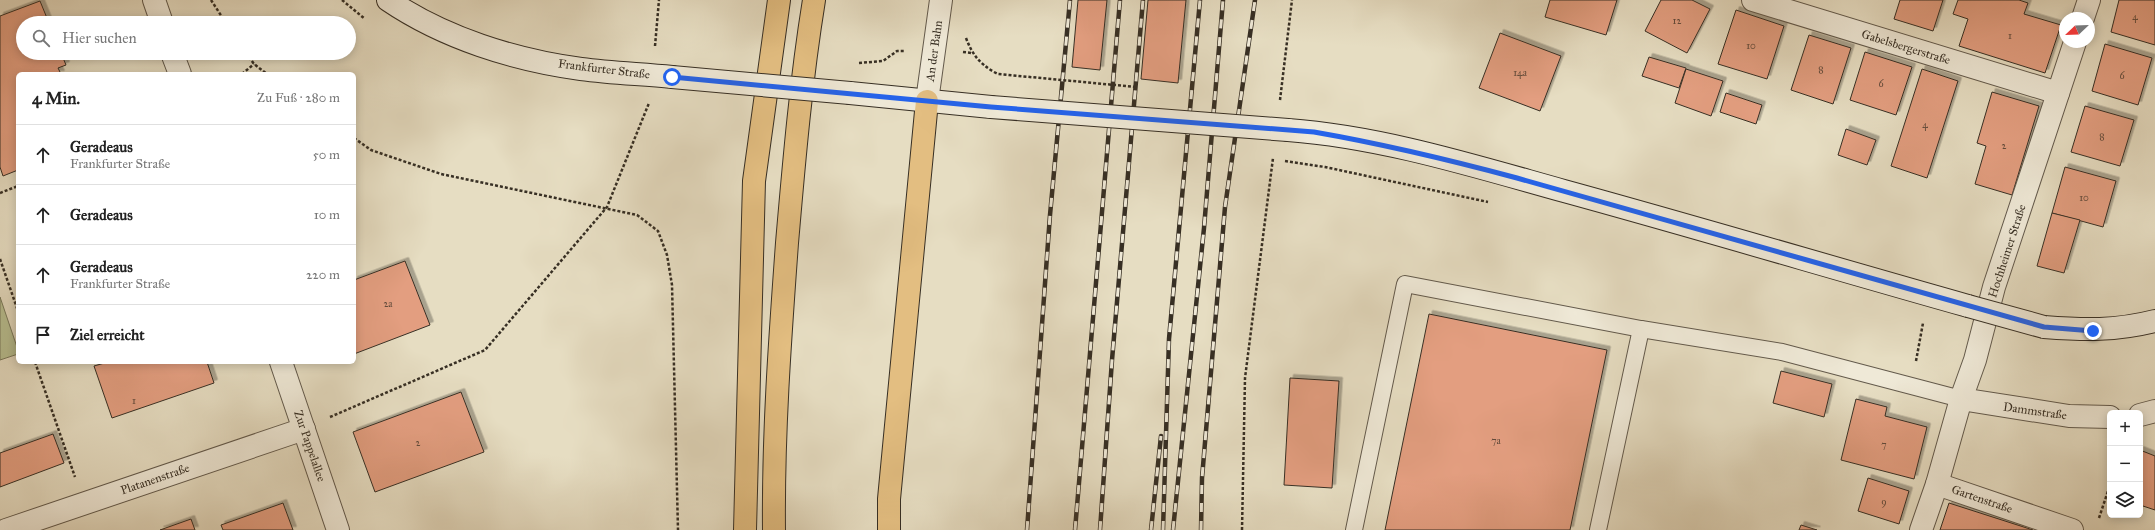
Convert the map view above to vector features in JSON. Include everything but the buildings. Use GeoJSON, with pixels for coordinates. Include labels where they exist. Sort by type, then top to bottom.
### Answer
{"type":"FeatureCollection","features":[{"type":"Feature","properties":{"kind":"highway"},"geometry":{"type":"LineString","coordinates":[[745,530],[754,180],[779,0]]}},
{"type":"Feature","properties":{"kind":"highway"},"geometry":{"type":"LineString","coordinates":[[774,530],[777,374],[792,189],[814,0]]}},
{"type":"Feature","properties":{"kind":"highway"},"geometry":{"type":"LineString","coordinates":[[889,530],[890,483],[927,102]]}},
{"type":"Feature","properties":{"kind":"street"},"geometry":{"type":"LineString","coordinates":[[154,0],[160,16]]}},
{"type":"Feature","properties":{"kind":"street","name":"Frankfurter Straße"},"geometry":{"type":"LineString","coordinates":[[388,0],[434,26],[520,58],[581,69],[850,93],[927,102],[1288,130],[1347,137],[1439,157],[1636,211],[2044,327],[2093,331],[2136,326],[2155,321]]}},
{"type":"Feature","properties":{"kind":"street","name":"An der Bahn"},"geometry":{"type":"LineString","coordinates":[[927,102],[941,0]]}},
{"type":"Feature","properties":{"kind":"street","name":"Gabelsbergerstraße"},"geometry":{"type":"LineString","coordinates":[[1753,0],[2058,93]]}},
{"type":"Feature","properties":{"kind":"street"},"geometry":{"type":"LineString","coordinates":[[2085,12],[2089,0]]}},
{"type":"Feature","properties":{"kind":"street","name":"Hochheimer Straße"},"geometry":{"type":"LineString","coordinates":[[1921,530],[1937,484],[1960,400],[1975,360],[1994,287],[2073,48]]}},
{"type":"Feature","properties":{"kind":"street"},"geometry":{"type":"LineString","coordinates":[[175,60],[179,72]]}},
{"type":"Feature","properties":{"kind":"street","name":"Zur Pappelallee"},"geometry":{"type":"LineString","coordinates":[[282,364],[338,530]]}},
{"type":"Feature","properties":{"kind":"street","name":"Dammstraße"},"geometry":{"type":"LineString","coordinates":[[1960,400],[2069,416],[2107,417]]}},
{"type":"Feature","properties":{"kind":"street"},"geometry":{"type":"LineString","coordinates":[[2143,414],[2155,411]]}},
{"type":"Feature","properties":{"kind":"street","name":"Platanenstraße"},"geometry":{"type":"LineString","coordinates":[[6,530],[304,429]]}},
{"type":"Feature","properties":{"kind":"street","name":"Gartenstraße"},"geometry":{"type":"LineString","coordinates":[[1937,484],[2072,530]]}},
{"type":"Feature","properties":{"kind":"lane"},"geometry":{"type":"LineString","coordinates":[[1354,530],[1404,284],[1641,329],[1782,352],[1911,385],[1960,400]]}},
{"type":"Feature","properties":{"kind":"lane"},"geometry":{"type":"LineString","coordinates":[[1598,530],[1641,329]]}},
{"type":"Feature","properties":{"kind":"path"},"geometry":{"type":"LineString","coordinates":[[211,0],[221,16]]}},
{"type":"Feature","properties":{"kind":"path"},"geometry":{"type":"LineString","coordinates":[[654,46],[660,0]]}},
{"type":"Feature","properties":{"kind":"path"},"geometry":{"type":"LineString","coordinates":[[1280,103],[1292,0]]}},
{"type":"Feature","properties":{"kind":"path"},"geometry":{"type":"LineString","coordinates":[[853,63],[883,61],[897,51]]}},
{"type":"Feature","properties":{"kind":"path"},"geometry":{"type":"LineString","coordinates":[[972,54],[985,67],[994,72]]}},
{"type":"Feature","properties":{"kind":"path"},"geometry":{"type":"LineString","coordinates":[[251,60],[264,72]]}},
{"type":"Feature","properties":{"kind":"path"},"geometry":{"type":"LineString","coordinates":[[244,72],[254,64]]}},
{"type":"Feature","properties":{"kind":"path"},"geometry":{"type":"LineString","coordinates":[[304,429],[485,350],[607,207],[651,100]]}},
{"type":"Feature","properties":{"kind":"path"},"geometry":{"type":"LineString","coordinates":[[356,139],[371,150],[441,174],[607,207],[637,215],[658,231],[667,255],[672,284],[678,530]]}},
{"type":"Feature","properties":{"kind":"path"},"geometry":{"type":"LineString","coordinates":[[1242,530],[1245,378],[1274,150]]}},
{"type":"Feature","properties":{"kind":"path"},"geometry":{"type":"LineString","coordinates":[[1284,161],[1368,176]]}},
{"type":"Feature","properties":{"kind":"path"},"geometry":{"type":"LineString","coordinates":[[0,193],[16,187]]}},
{"type":"Feature","properties":{"kind":"path"},"geometry":{"type":"LineString","coordinates":[[0,259],[16,305]]}},
{"type":"Feature","properties":{"kind":"path"},"geometry":{"type":"LineString","coordinates":[[1911,385],[1924,321]]}},
{"type":"Feature","properties":{"kind":"path"},"geometry":{"type":"LineString","coordinates":[[36,364],[84,504]]}},
{"type":"Feature","properties":{"kind":"path"},"geometry":{"type":"LineString","coordinates":[[2098,523],[2107,494]]}},
{"type":"Feature","properties":{"kind":"green space"},"geometry":{"type":"Polygon","coordinates":[[[0,297],[16,344],[16,355],[0,360],[0,297]]]}},
{"type":"Feature","properties":{"kind":"railway"},"geometry":{"type":"LineString","coordinates":[[1027,530],[1050,215],[1070,0]]}},
{"type":"Feature","properties":{"kind":"railway"},"geometry":{"type":"LineString","coordinates":[[1075,530],[1120,0]]}},
{"type":"Feature","properties":{"kind":"railway"},"geometry":{"type":"LineString","coordinates":[[1100,530],[1112,360],[1143,0]]}},
{"type":"Feature","properties":{"kind":"railway"},"geometry":{"type":"LineString","coordinates":[[1163,530],[1169,339],[1200,0]]}},
{"type":"Feature","properties":{"kind":"railway"},"geometry":{"type":"LineString","coordinates":[[1173,530],[1204,228],[1223,0]]}},
{"type":"Feature","properties":{"kind":"railway"},"geometry":{"type":"LineString","coordinates":[[1201,530],[1202,478],[1225,207],[1255,0]]}},
{"type":"Feature","properties":{"kind":"railway"},"geometry":{"type":"LineString","coordinates":[[1151,530],[1161,436]]}},
{"type":"Feature","properties":{"kind":"route"},"geometry":{"type":"LineString","coordinates":[[672,77],[850,93],[927,102],[1314,132],[1347,137],[1406,149],[1517,178],[2044,327],[2093,331]]}}]}
